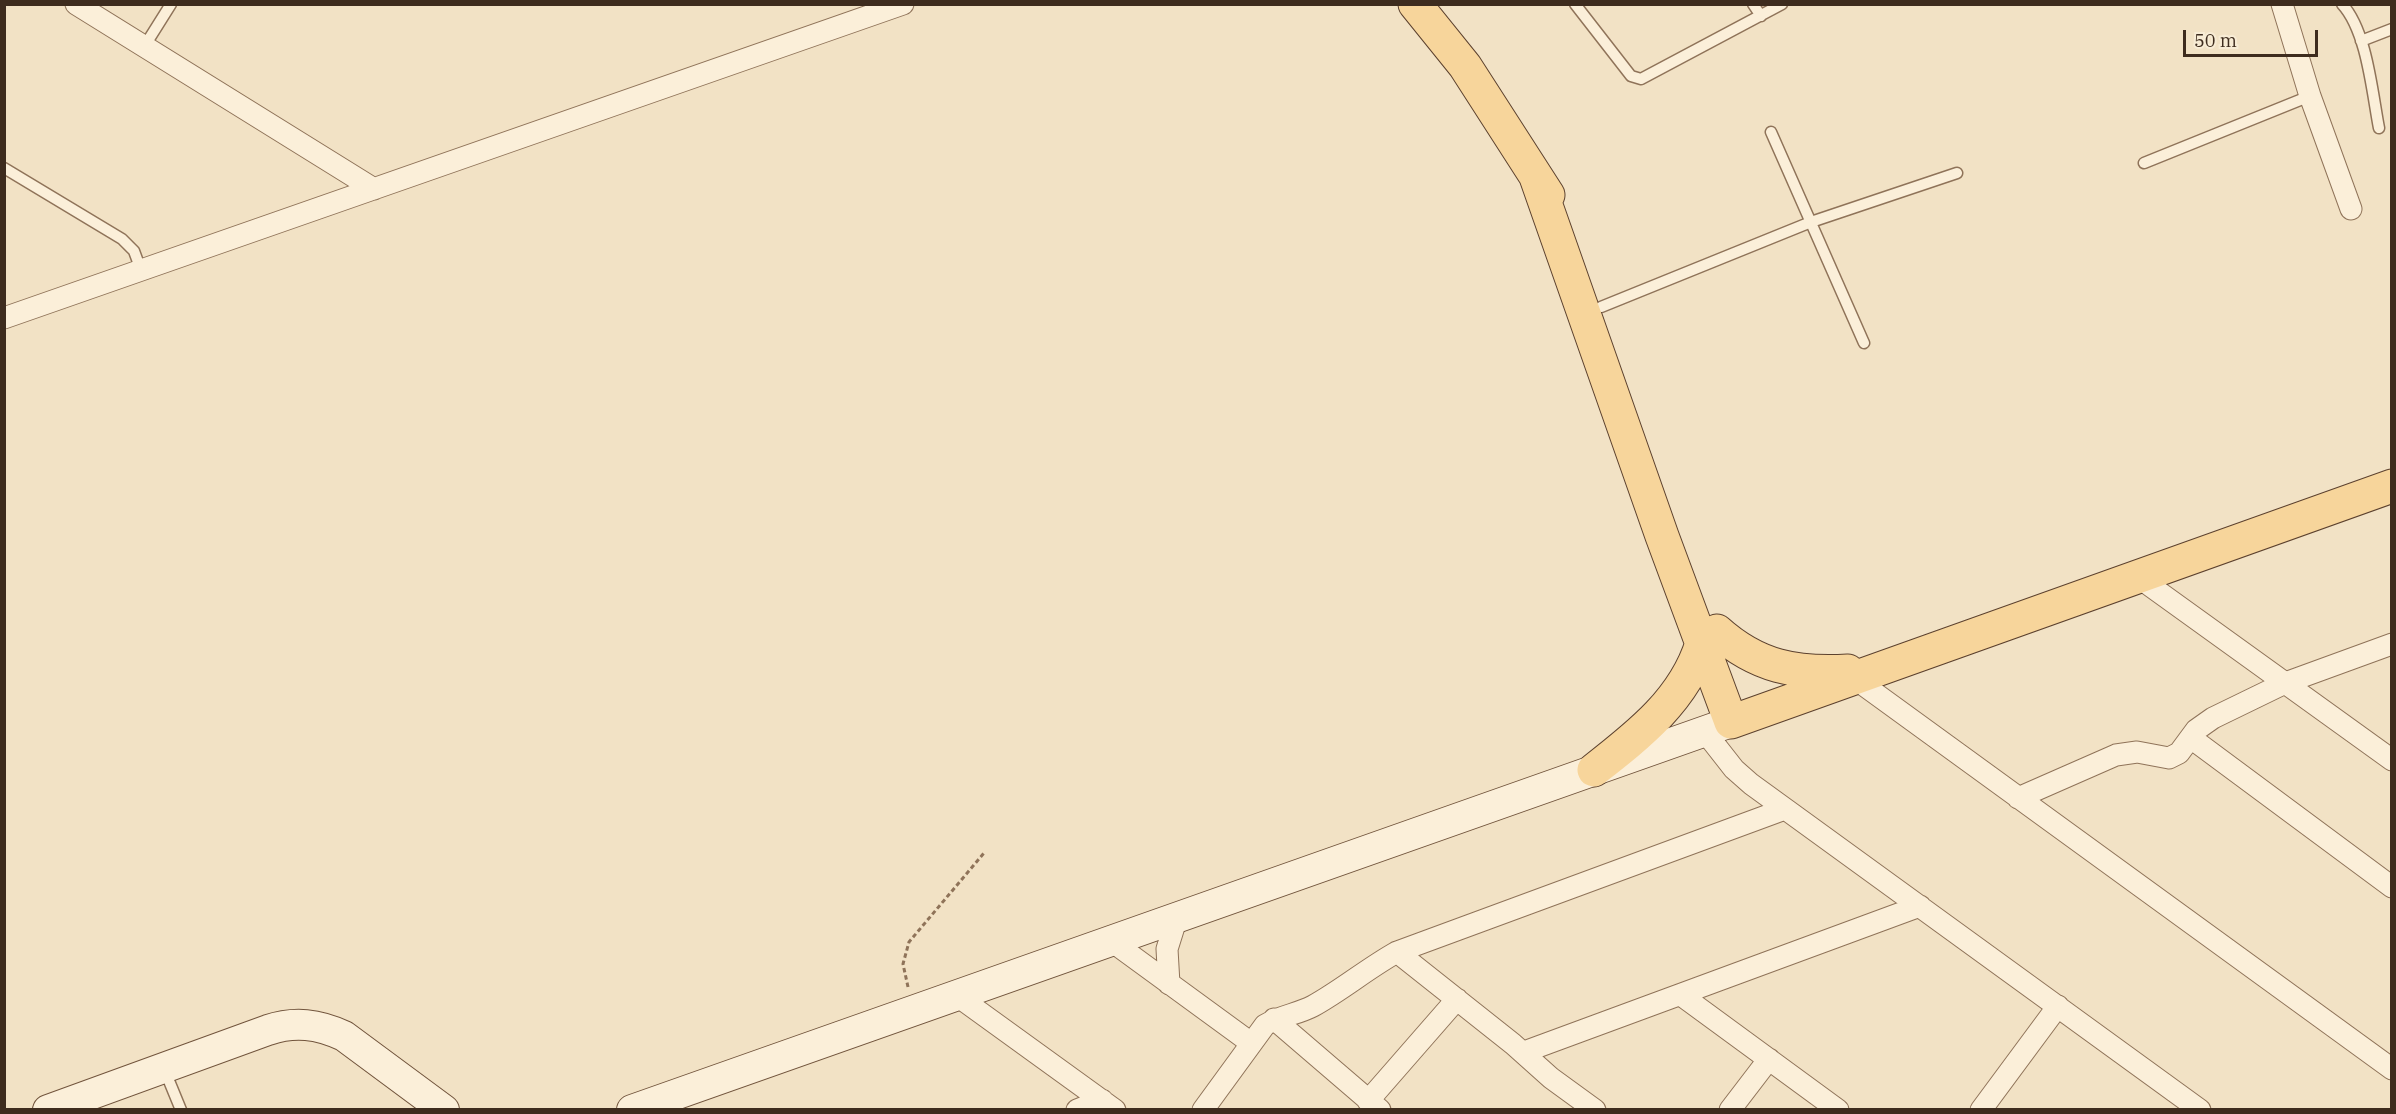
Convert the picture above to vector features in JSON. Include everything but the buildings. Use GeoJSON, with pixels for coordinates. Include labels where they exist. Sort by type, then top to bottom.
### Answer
{"type":"FeatureCollection","features":[{"type":"Feature","properties":{"kind":"main road"},"geometry":{"type":"LineString","coordinates":[[1415,4],[1465,66],[1515,140],[1575,240],[1601,307],[1679,531],[1709,637],[1728,723]]}},
{"type":"Feature","properties":{"kind":"main road"},"geometry":{"type":"LineString","coordinates":[[1536,177],[1709,637],[1690,675],[1660,714],[1594,770]]}},
{"type":"Feature","properties":{"kind":"main road"},"geometry":{"type":"LineString","coordinates":[[632,1110],[2138,578],[2391,486]]}},
{"type":"Feature","properties":{"kind":"main road"},"geometry":{"type":"LineString","coordinates":[[1709,637],[1729,641],[1756,658],[1787,669],[1818,673],[1867,674]]}},
{"type":"Feature","properties":{"kind":"main road"},"geometry":{"type":"LineString","coordinates":[[48,1110],[282,1025],[313,1025],[344,1036],[444,1110]]}},
{"type":"Feature","properties":{"kind":"street"},"geometry":{"type":"LineString","coordinates":[[76,4],[374,189]]}},
{"type":"Feature","properties":{"kind":"street"},"geometry":{"type":"LineString","coordinates":[[4,318],[903,4]]}},
{"type":"Feature","properties":{"kind":"street"},"geometry":{"type":"LineString","coordinates":[[2282,4],[2310,96],[2351,208]]}},
{"type":"Feature","properties":{"kind":"street"},"geometry":{"type":"LineString","coordinates":[[2138,578],[2391,760]]}},
{"type":"Feature","properties":{"kind":"street"},"geometry":{"type":"LineString","coordinates":[[2018,798],[2116,755],[2137,752],[2169,758],[2179,753],[2196,730],[2213,718],[2285,683],[2391,644]]}},
{"type":"Feature","properties":{"kind":"street"},"geometry":{"type":"LineString","coordinates":[[1867,674],[2018,798],[2391,1069]]}},
{"type":"Feature","properties":{"kind":"street"},"geometry":{"type":"LineString","coordinates":[[1728,723],[1734,769],[1785,809],[2200,1110]]}},
{"type":"Feature","properties":{"kind":"street"},"geometry":{"type":"LineString","coordinates":[[2190,738],[2391,887]]}},
{"type":"Feature","properties":{"kind":"street"},"geometry":{"type":"LineString","coordinates":[[1203,1110],[1260,1030],[1274,1019],[1294,1014],[1316,1004],[1397,952],[1785,809]]}},
{"type":"Feature","properties":{"kind":"street"},"geometry":{"type":"LineString","coordinates":[[1524,1052],[1920,906]]}},
{"type":"Feature","properties":{"kind":"street"},"geometry":{"type":"LineString","coordinates":[[1169,984],[1167,949],[1170,932],[1178,917]]}},
{"type":"Feature","properties":{"kind":"street"},"geometry":{"type":"LineString","coordinates":[[1110,940],[1251,1043]]}},
{"type":"Feature","properties":{"kind":"street"},"geometry":{"type":"LineString","coordinates":[[1397,952],[1524,1052],[1551,1078],[1595,1110]]}},
{"type":"Feature","properties":{"kind":"street"},"geometry":{"type":"LineString","coordinates":[[956,995],[1109,1105]]}},
{"type":"Feature","properties":{"kind":"street"},"geometry":{"type":"LineString","coordinates":[[1681,995],[1838,1110]]}},
{"type":"Feature","properties":{"kind":"street"},"geometry":{"type":"LineString","coordinates":[[1274,1019],[1374,1105],[1457,999]]}},
{"type":"Feature","properties":{"kind":"street"},"geometry":{"type":"LineString","coordinates":[[1981,1110],[2058,1006]]}},
{"type":"Feature","properties":{"kind":"street"},"geometry":{"type":"LineString","coordinates":[[1730,1110],[1769,1059]]}},
{"type":"Feature","properties":{"kind":"street"},"geometry":{"type":"LineString","coordinates":[[1077,1110],[1109,1105]]}},
{"type":"Feature","properties":{"kind":"lane"},"geometry":{"type":"LineString","coordinates":[[144,47],[171,4]]}},
{"type":"Feature","properties":{"kind":"lane"},"geometry":{"type":"LineString","coordinates":[[1575,4],[1631,76],[1637,80],[1782,4]]}},
{"type":"Feature","properties":{"kind":"lane"},"geometry":{"type":"LineString","coordinates":[[1753,4],[1761,16]]}},
{"type":"Feature","properties":{"kind":"lane"},"geometry":{"type":"LineString","coordinates":[[2342,4],[2356,25],[2361,40],[2379,128]]}},
{"type":"Feature","properties":{"kind":"lane"},"geometry":{"type":"LineString","coordinates":[[2361,40],[2391,29]]}},
{"type":"Feature","properties":{"kind":"lane"},"geometry":{"type":"LineString","coordinates":[[2144,163],[2310,96]]}},
{"type":"Feature","properties":{"kind":"lane"},"geometry":{"type":"LineString","coordinates":[[1771,132],[1864,343]]}},
{"type":"Feature","properties":{"kind":"lane"},"geometry":{"type":"LineString","coordinates":[[4,168],[122,239],[134,251],[141,270]]}},
{"type":"Feature","properties":{"kind":"lane"},"geometry":{"type":"LineString","coordinates":[[1601,307],[1811,222],[1957,173]]}},
{"type":"Feature","properties":{"kind":"lane"},"geometry":{"type":"LineString","coordinates":[[164,1067],[181,1110]]}},
{"type":"Feature","properties":{"kind":"path"},"geometry":{"type":"LineString","coordinates":[[914,1010],[903,964],[905,949],[984,853]]}}]}
